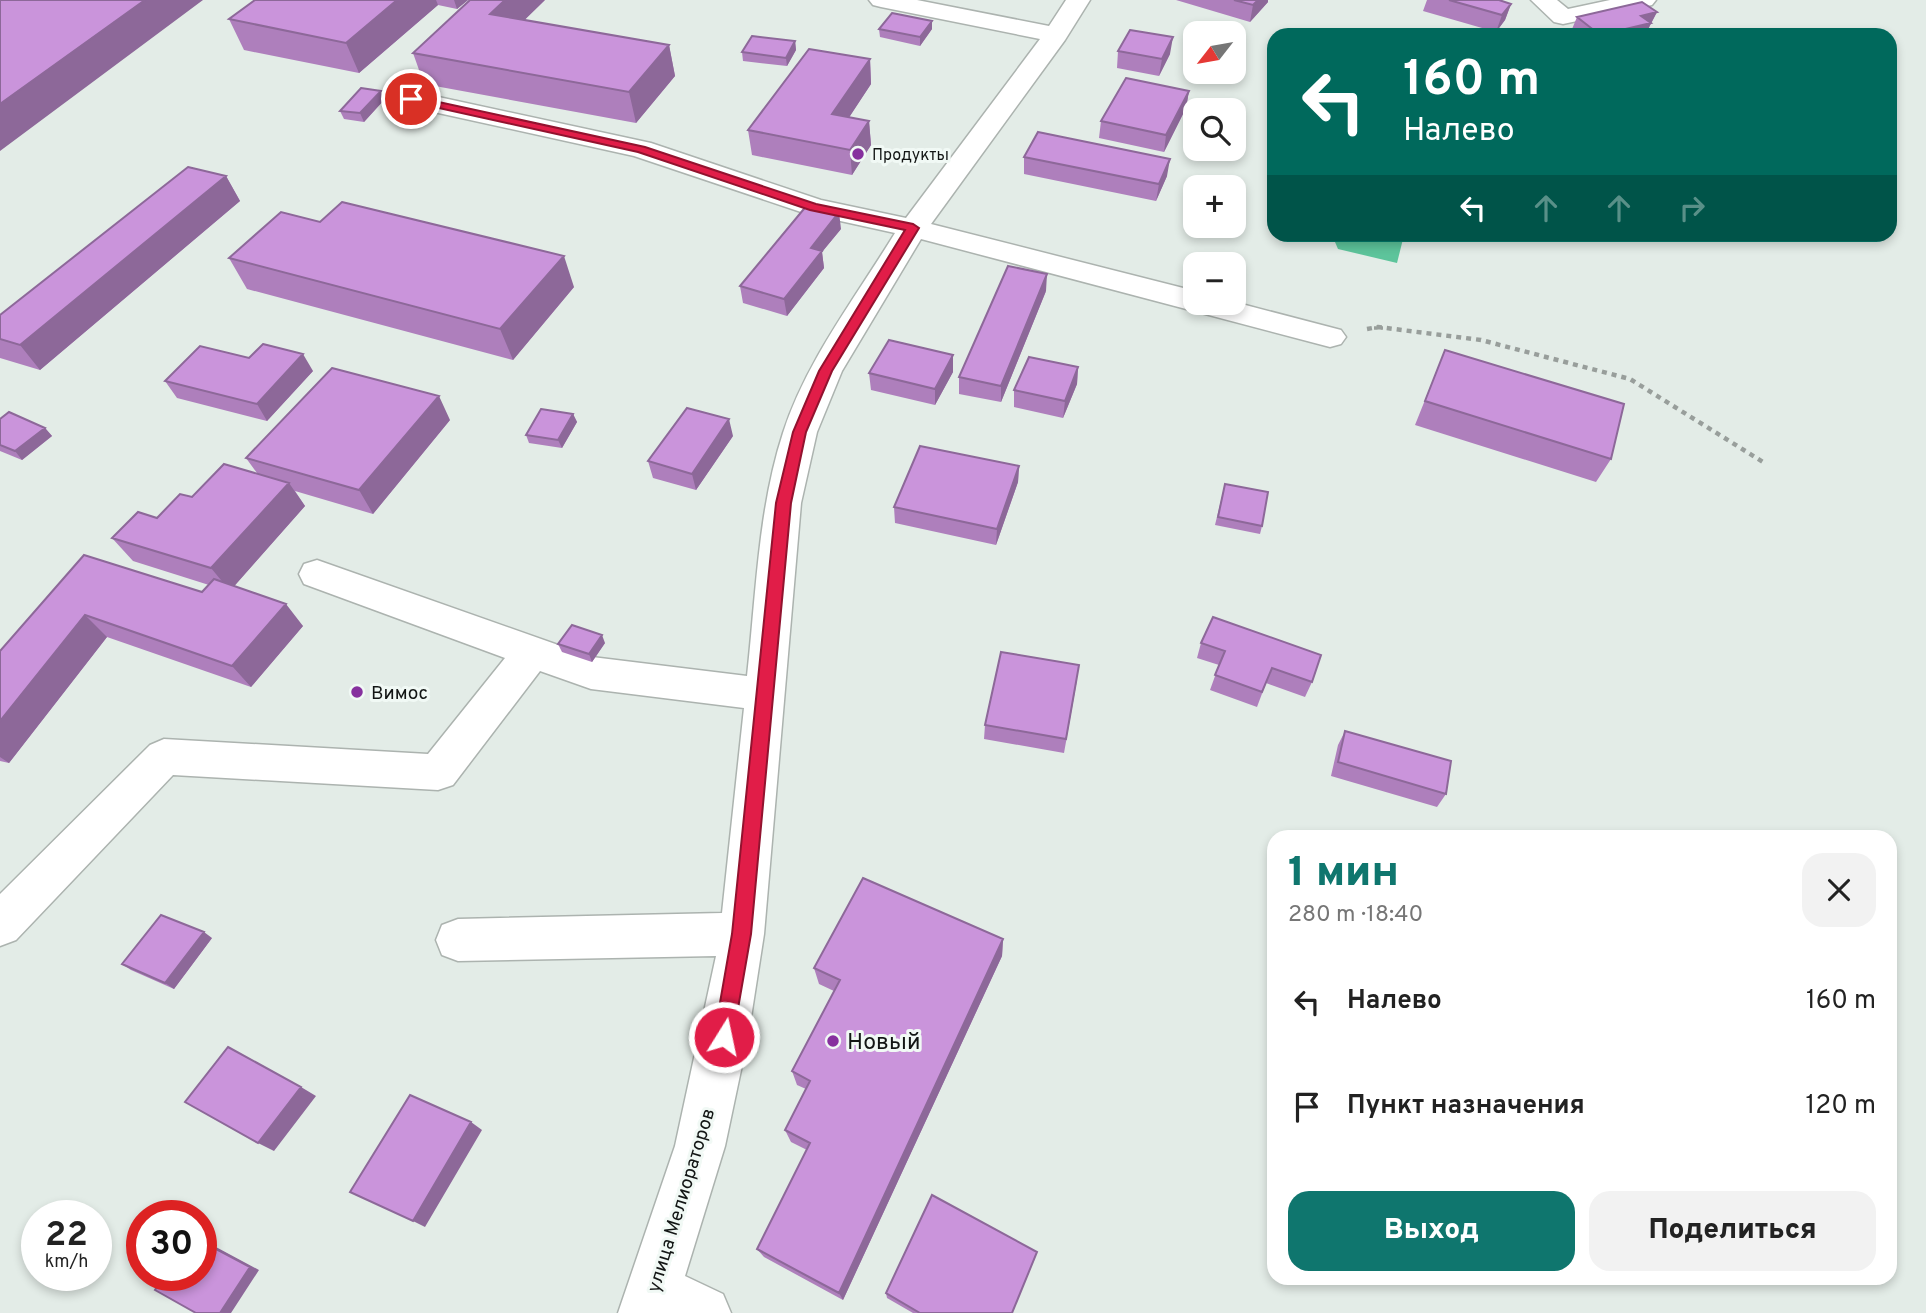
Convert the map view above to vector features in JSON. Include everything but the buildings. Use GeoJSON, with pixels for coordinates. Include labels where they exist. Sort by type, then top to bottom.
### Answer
{"type":"FeatureCollection","features":[{"type":"Feature","properties":{"kind":"street"},"geometry":{"type":"LineString","coordinates":[[881,0],[1056,35]]}},
{"type":"Feature","properties":{"kind":"street","name":"улица Мелиораторов"},"geometry":{"type":"LineString","coordinates":[[650,1301],[700,1146],[724,1037],[741,934],[783,503],[800,432],[825,371],[913,228],[1056,35],[1078,0]]}},
{"type":"Feature","properties":{"kind":"street"},"geometry":{"type":"LineString","coordinates":[[1543,0],[1563,17],[1644,0]]}},
{"type":"Feature","properties":{"kind":"street"},"geometry":{"type":"LineString","coordinates":[[411,99],[641,149],[814,207],[913,228],[1183,298]]}},
{"type":"Feature","properties":{"kind":"street"},"geometry":{"type":"LineString","coordinates":[[1246,315],[1330,337]]}},
{"type":"Feature","properties":{"kind":"street"},"geometry":{"type":"LineString","coordinates":[[317,574],[591,673],[764,694]]}},
{"type":"Feature","properties":{"kind":"street"},"geometry":{"type":"LineString","coordinates":[[0,925],[164,757],[438,772],[531,653]]}},
{"type":"Feature","properties":{"kind":"street"},"geometry":{"type":"LineString","coordinates":[[458,940],[741,934]]}},
{"type":"Feature","properties":{"kind":"street"},"geometry":{"type":"LineString","coordinates":[[650,1301],[704,1313]]}},
{"type":"Feature","properties":{"kind":"path"},"geometry":{"type":"LineString","coordinates":[[1330,337],[1378,327],[1481,340],[1630,379],[1763,462]]}},
{"type":"Feature","properties":{"kind":"shaded area"},"geometry":{"type":"Polygon","coordinates":[[[1335,242],[1402,242],[1397,263],[1338,249],[1335,242]]]}},
{"type":"Feature","properties":{"kind":"place","name":"Продукты"},"geometry":{"type":"Point","coordinates":[858,154]}},
{"type":"Feature","properties":{"kind":"place","name":"Вимос"},"geometry":{"type":"Point","coordinates":[357,692]}},
{"type":"Feature","properties":{"kind":"place","name":"Новый"},"geometry":{"type":"Point","coordinates":[833,1041]}},
{"type":"Feature","properties":{"kind":"route"},"geometry":{"type":"LineString","coordinates":[[411,99],[641,149],[814,207],[913,228],[825,371],[800,432],[783,503],[749,867],[724,1037]]}}]}
